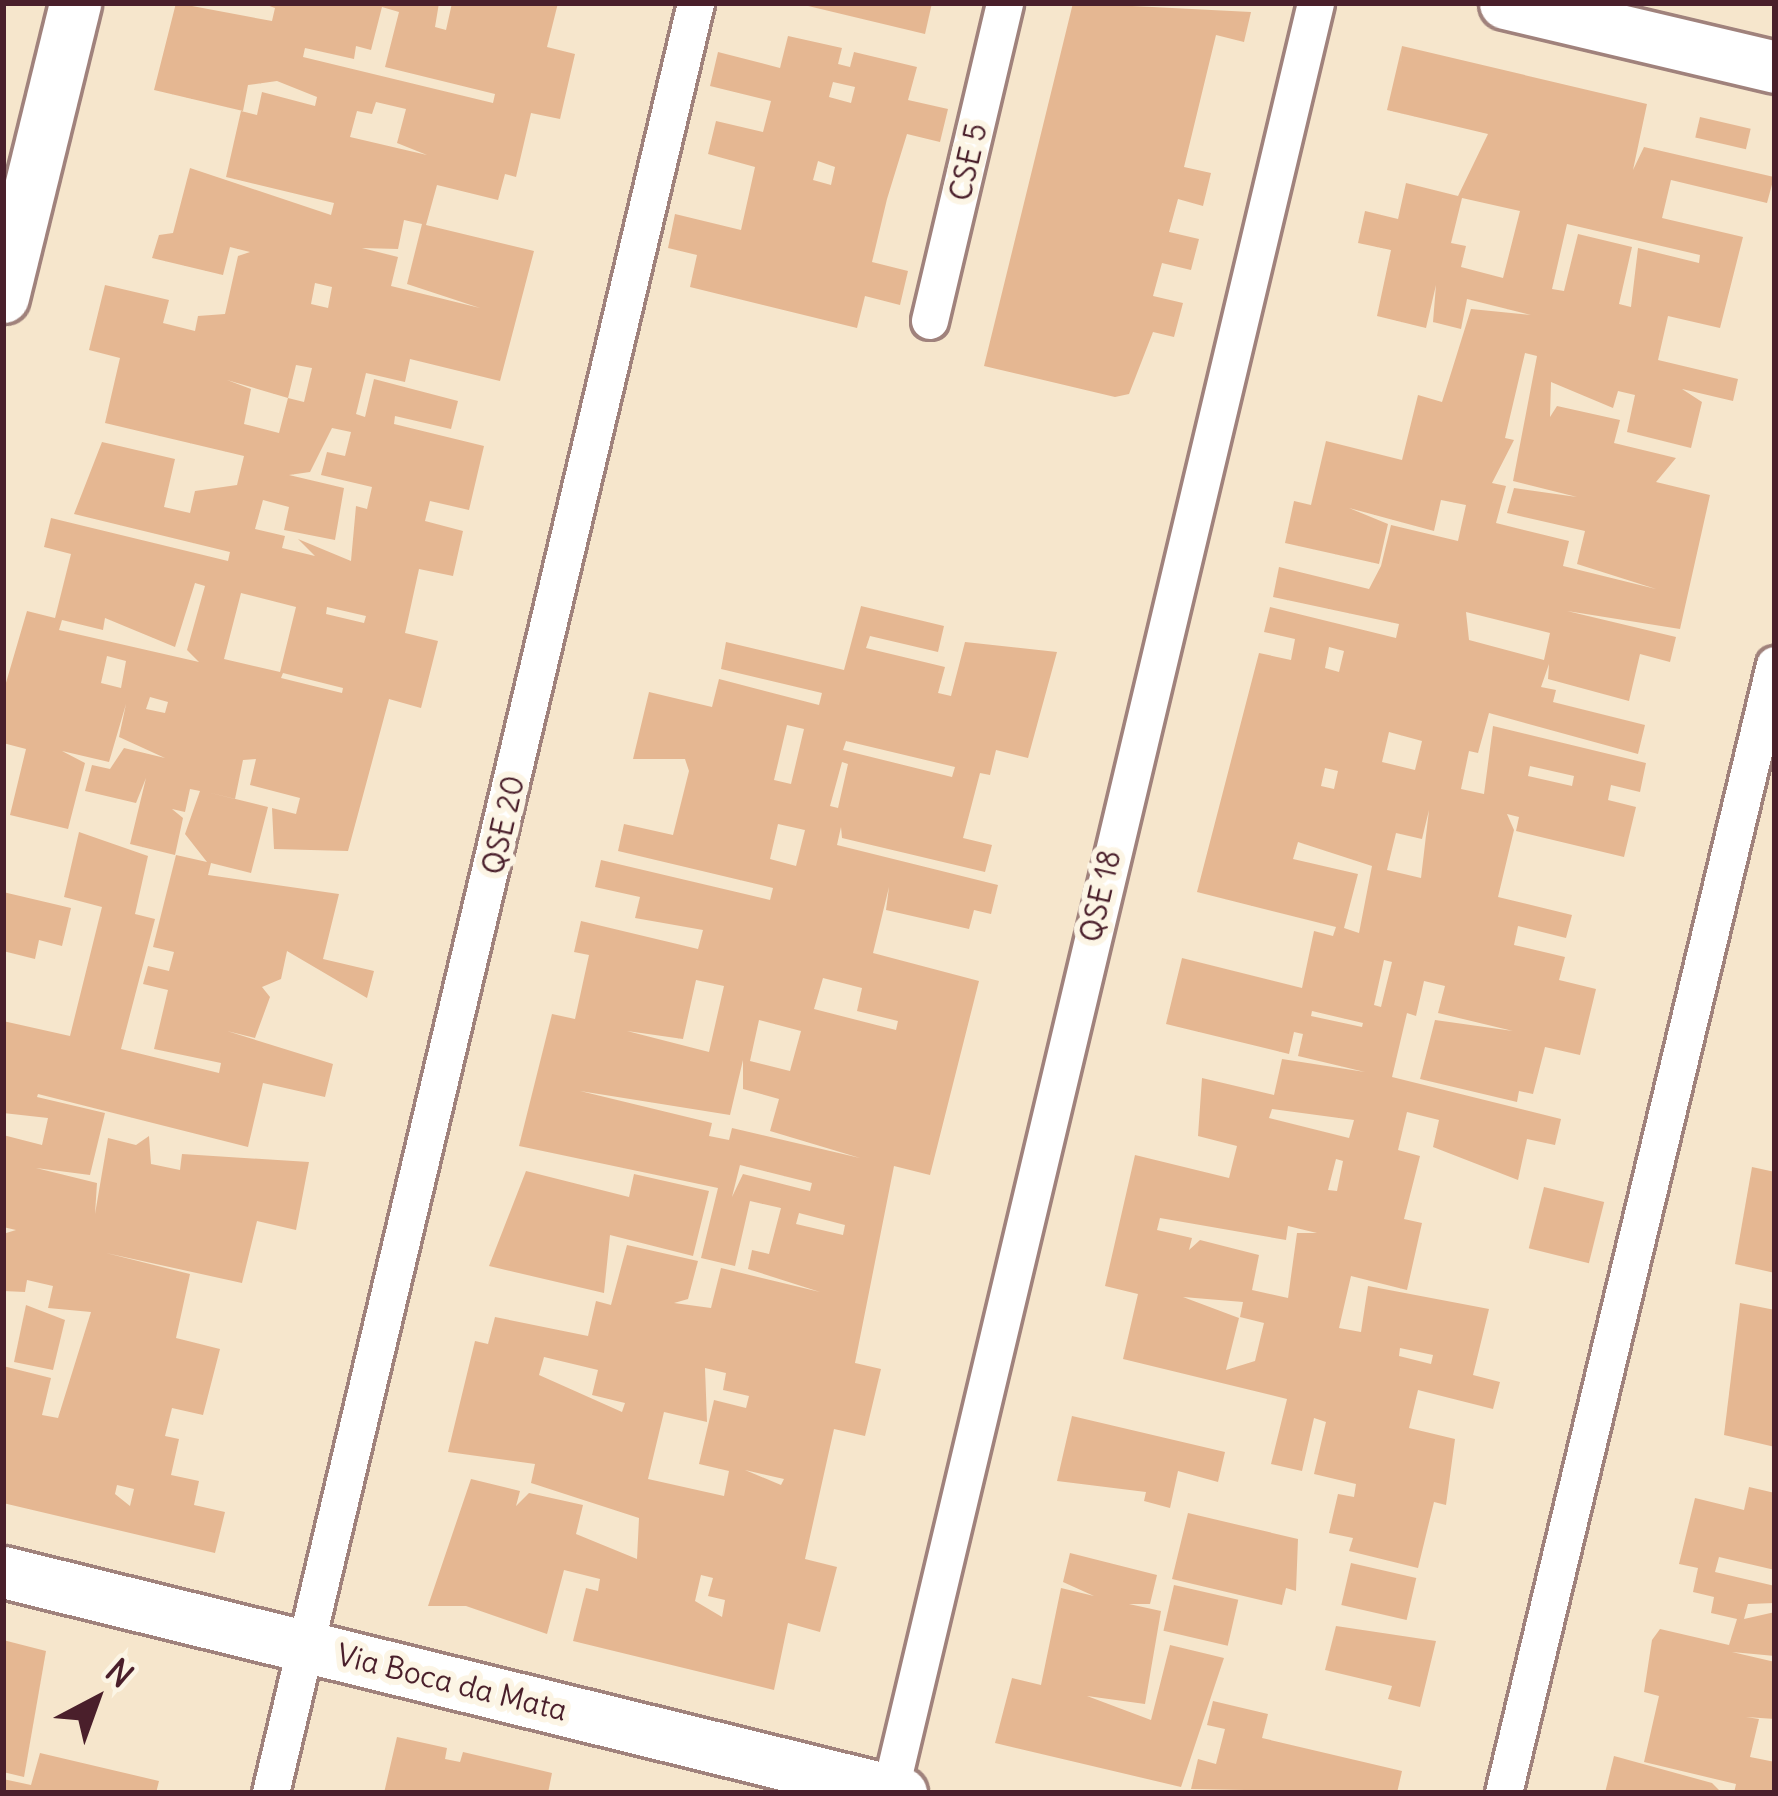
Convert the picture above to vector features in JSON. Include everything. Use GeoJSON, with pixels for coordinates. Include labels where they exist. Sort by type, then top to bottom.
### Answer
{"type":"FeatureCollection","features":[{"type":"Feature","properties":{"kind":"street"},"geometry":{"type":"LineString","coordinates":[[3,297],[75,3]]}},
{"type":"Feature","properties":{"kind":"street","name":"QSE 20"},"geometry":{"type":"LineString","coordinates":[[271,1793],[696,3]]}},
{"type":"Feature","properties":{"kind":"street","name":"CSE 5"},"geometry":{"type":"LineString","coordinates":[[930,321],[1006,3]]}},
{"type":"Feature","properties":{"kind":"street","name":"QSE 18"},"geometry":{"type":"LineString","coordinates":[[894,1792],[1316,3]]}},
{"type":"Feature","properties":{"kind":"street"},"geometry":{"type":"LineString","coordinates":[[1505,3],[1775,67]]}},
{"type":"Feature","properties":{"kind":"street"},"geometry":{"type":"LineString","coordinates":[[1504,1793],[1775,665]]}},
{"type":"Feature","properties":{"kind":"street","name":"Via Boca da Mata"},"geometry":{"type":"LineString","coordinates":[[3,1572],[894,1792]]}},
{"type":"Feature","properties":{"kind":"building"},"geometry":{"type":"Polygon","coordinates":[[[176,3],[272,21],[275,8],[261,3],[439,3],[435,27],[446,30],[452,3],[558,3],[547,47],[575,54],[560,119],[531,113],[516,177],[505,174],[498,200],[437,185],[426,225],[534,251],[500,381],[410,359],[405,382],[366,373],[356,414],[365,417],[374,379],[458,401],[451,429],[395,416],[394,424],[484,446],[469,510],[430,501],[425,521],[463,531],[453,576],[419,569],[405,633],[438,641],[421,708],[389,699],[348,851],[274,849],[272,808],[296,814],[300,798],[250,785],[256,759],[243,760],[235,799],[268,807],[251,873],[211,863],[208,875],[339,894],[323,959],[374,971],[367,998],[287,951],[281,979],[262,987],[270,997],[255,1038],[227,1031],[333,1064],[325,1097],[263,1083],[248,1147],[38,1094],[37,1097],[105,1113],[90,1175],[36,1168],[97,1183],[95,1214],[108,1138],[136,1145],[149,1136],[151,1164],[180,1170],[182,1154],[309,1162],[296,1230],[257,1221],[242,1283],[106,1253],[190,1274],[176,1338],[220,1349],[203,1415],[172,1408],[165,1436],[179,1439],[171,1475],[199,1481],[194,1505],[225,1512],[215,1553],[3,1503],[3,1366],[51,1378],[42,1415],[58,1418],[91,1312],[48,1308],[53,1286],[27,1280],[25,1292],[3,1291],[3,1234],[16,1230],[3,1227],[3,1135],[42,1145],[48,1118],[3,1113],[3,1021],[70,1036],[102,907],[64,897],[79,832],[148,856],[135,914],[155,919],[121,1049],[219,1073],[221,1063],[154,1049],[168,990],[143,984],[148,966],[169,971],[174,952],[153,947],[176,855],[207,862],[185,834],[200,791],[190,789],[185,812],[172,809],[183,818],[175,855],[130,844],[146,778],[136,803],[85,791],[92,765],[110,769],[124,748],[165,758],[119,737],[126,704],[109,762],[62,751],[85,763],[68,829],[10,815],[26,749],[3,743],[3,693],[27,611],[55,618],[71,554],[44,547],[51,518],[228,561],[230,552],[74,514],[102,442],[175,459],[164,507],[190,513],[195,491],[237,485],[244,456],[105,423],[120,358],[89,350],[105,285],[169,300],[163,323],[195,331],[198,316],[225,314],[238,256],[250,252],[230,247],[223,275],[152,258],[159,235],[173,233],[190,168],[331,215],[334,203],[226,177],[241,111],[257,115],[262,92],[315,106],[317,97],[277,81],[248,85],[243,111],[154,90],[176,3]],[[382,7],[371,50],[356,46],[354,59],[305,48],[303,57],[493,103],[495,94],[385,67],[399,12],[382,7]],[[376,102],[372,114],[357,111],[350,137],[427,155],[397,143],[406,109],[376,102]],[[404,220],[398,249],[362,248],[398,257],[391,286],[480,308],[407,284],[422,224],[404,220]],[[315,283],[311,304],[328,308],[332,287],[315,283]],[[296,365],[288,398],[304,402],[312,368],[296,365]],[[227,380],[251,389],[244,424],[279,433],[288,398],[227,380]],[[332,428],[310,472],[289,475],[344,488],[335,540],[284,530],[289,507],[263,500],[255,529],[285,536],[282,548],[315,556],[298,539],[351,561],[356,506],[367,509],[372,487],[321,475],[327,452],[345,456],[351,432],[332,428]],[[195,583],[175,647],[105,618],[103,630],[62,620],[59,630],[199,662],[187,650],[205,586],[195,583]],[[241,593],[224,659],[280,672],[296,607],[241,593]],[[327,607],[326,614],[364,623],[366,616],[327,607]],[[107,656],[101,683],[121,688],[126,661],[107,656]],[[283,673],[281,678],[342,693],[343,688],[283,673]],[[150,697],[146,709],[165,713],[168,702],[150,697]],[[117,1485],[115,1494],[130,1506],[134,1489],[117,1485]]]}},
{"type":"Feature","properties":{"kind":"building"},"geometry":{"type":"Polygon","coordinates":[[[932,3],[925,34],[804,5],[932,3]]]}},
{"type":"Feature","properties":{"kind":"building"},"geometry":{"type":"Polygon","coordinates":[[[1073,3],[1251,12],[1244,42],[1216,35],[1184,167],[1211,173],[1203,206],[1178,199],[1169,232],[1199,239],[1191,270],[1162,263],[1153,296],[1183,303],[1174,337],[1153,332],[1129,394],[1115,397],[984,366],[1073,3]]]}},
{"type":"Feature","properties":{"kind":"building"},"geometry":{"type":"Polygon","coordinates":[[[788,36],[842,48],[838,64],[850,67],[854,52],[917,67],[908,100],[948,109],[940,142],[907,134],[887,199],[872,262],[908,271],[900,305],[865,296],[857,328],[690,287],[697,255],[668,248],[675,214],[741,230],[755,167],[708,154],[716,121],[763,132],[771,101],[710,86],[718,52],[780,68],[788,36]],[[833,82],[829,97],[851,103],[855,87],[833,82]],[[818,161],[813,180],[831,185],[835,167],[818,161]]]}},
{"type":"Feature","properties":{"kind":"building"},"geometry":{"type":"Polygon","coordinates":[[[1402,46],[1647,104],[1633,170],[1644,147],[1774,177],[1767,203],[1671,180],[1662,218],[1743,237],[1720,328],[1668,316],[1658,360],[1738,379],[1733,401],[1682,389],[1702,402],[1691,448],[1627,432],[1635,395],[1618,391],[1613,408],[1551,382],[1550,417],[1557,406],[1620,420],[1614,443],[1676,458],[1656,482],[1710,495],[1680,629],[1567,611],[1676,637],[1670,662],[1640,654],[1629,701],[1548,679],[1549,664],[1541,687],[1556,690],[1553,702],[1645,725],[1638,754],[1489,713],[1478,753],[1469,751],[1461,789],[1484,794],[1493,726],[1646,763],[1640,792],[1611,785],[1608,800],[1636,807],[1624,857],[1516,831],[1519,817],[1507,814],[1514,830],[1498,897],[1572,915],[1566,938],[1518,926],[1514,945],[1565,957],[1559,980],[1596,989],[1580,1055],[1545,1047],[1533,1094],[1519,1091],[1517,1102],[1420,1079],[1435,1020],[1513,1031],[1438,1013],[1445,986],[1424,981],[1416,1016],[1407,1013],[1392,1077],[1561,1119],[1555,1145],[1527,1139],[1518,1180],[1433,1147],[1439,1120],[1407,1112],[1398,1150],[1420,1156],[1404,1219],[1422,1223],[1407,1290],[1351,1276],[1339,1328],[1361,1332],[1368,1286],[1489,1309],[1473,1375],[1500,1382],[1493,1409],[1418,1390],[1409,1428],[1455,1439],[1446,1505],[1434,1502],[1418,1568],[1349,1551],[1353,1538],[1329,1533],[1338,1494],[1354,1497],[1356,1484],[1314,1474],[1326,1422],[1314,1418],[1302,1471],[1271,1464],[1287,1399],[1123,1359],[1138,1294],[1105,1286],[1135,1155],[1229,1178],[1237,1146],[1198,1136],[1202,1078],[1274,1095],[1282,1059],[1365,1072],[1298,1056],[1303,1034],[1294,1032],[1289,1054],[1166,1024],[1182,958],[1302,988],[1314,931],[1333,936],[1336,927],[1197,892],[1259,653],[1291,660],[1295,639],[1264,632],[1270,607],[1396,638],[1399,624],[1273,597],[1279,567],[1369,589],[1381,566],[1391,525],[1458,541],[1466,505],[1441,500],[1434,531],[1349,508],[1388,524],[1379,564],[1285,543],[1294,501],[1311,505],[1326,441],[1402,460],[1418,395],[1442,402],[1471,309],[1531,315],[1467,299],[1461,329],[1433,322],[1436,285],[1426,328],[1377,316],[1391,250],[1358,243],[1365,211],[1398,219],[1406,183],[1458,196],[1488,134],[1387,110],[1402,46]],[[1462,198],[1451,243],[1466,246],[1461,267],[1503,278],[1520,211],[1462,198]],[[1567,224],[1552,289],[1564,291],[1578,234],[1632,247],[1619,304],[1631,307],[1638,248],[1699,263],[1700,255],[1567,224]],[[1525,353],[1505,438],[1514,440],[1492,483],[1506,486],[1496,523],[1569,541],[1563,566],[1656,589],[1577,564],[1585,531],[1507,513],[1514,488],[1577,497],[1513,481],[1537,356],[1525,353]],[[1466,612],[1469,640],[1544,660],[1550,633],[1466,612]],[[1329,647],[1325,668],[1339,672],[1344,651],[1329,647]],[[1389,732],[1382,762],[1415,770],[1422,741],[1389,732]],[[1530,766],[1528,776],[1572,786],[1574,776],[1530,766]],[[1325,768],[1321,786],[1334,789],[1338,771],[1325,768]],[[1429,810],[1422,839],[1396,833],[1387,870],[1421,878],[1429,810]],[[1298,842],[1293,859],[1358,874],[1344,928],[1359,933],[1372,866],[1298,842]],[[1384,960],[1374,1005],[1381,1007],[1392,962],[1384,960]],[[1312,1011],[1311,1016],[1362,1027],[1363,1023],[1312,1011]],[[1272,1109],[1269,1118],[1349,1138],[1354,1120],[1272,1109]],[[1336,1159],[1328,1190],[1337,1191],[1343,1161],[1336,1159]],[[1160,1218],[1157,1230],[1192,1238],[1189,1250],[1200,1240],[1259,1255],[1252,1290],[1288,1298],[1297,1233],[1317,1233],[1288,1226],[1286,1240],[1160,1218]],[[1183,1297],[1239,1318],[1226,1370],[1255,1361],[1264,1323],[1240,1317],[1243,1302],[1183,1297]],[[1400,1348],[1399,1356],[1431,1364],[1433,1355],[1400,1348]]]}},
{"type":"Feature","properties":{"kind":"building"},"geometry":{"type":"Polygon","coordinates":[[[1700,117],[1751,129],[1746,149],[1695,137],[1700,117]]]}},
{"type":"Feature","properties":{"kind":"building"},"geometry":{"type":"Polygon","coordinates":[[[861,606],[944,626],[938,652],[870,636],[866,648],[945,667],[938,693],[951,696],[965,642],[1057,652],[1028,758],[996,750],[990,775],[980,773],[963,838],[992,845],[985,872],[842,838],[841,827],[837,845],[998,885],[991,914],[974,910],[969,929],[886,910],[889,887],[873,953],[979,981],[930,1175],[894,1166],[855,1363],[881,1369],[865,1436],[834,1429],[805,1559],[837,1567],[820,1632],[788,1623],[774,1690],[573,1641],[586,1588],[598,1591],[600,1579],[564,1570],[547,1634],[466,1606],[428,1606],[471,1479],[520,1491],[516,1506],[529,1493],[583,1505],[576,1534],[637,1559],[639,1518],[531,1483],[535,1464],[448,1452],[475,1341],[488,1344],[495,1317],[588,1336],[596,1301],[611,1305],[627,1245],[698,1261],[688,1299],[674,1303],[711,1308],[721,1268],[820,1292],[748,1269],[752,1250],[769,1254],[781,1208],[750,1201],[735,1266],[701,1258],[718,1188],[519,1146],[552,1014],[575,1019],[589,955],[574,952],[581,921],[698,949],[703,930],[635,918],[640,897],[595,887],[601,860],[770,900],[773,888],[618,851],[624,824],[673,835],[689,771],[685,759],[633,759],[649,692],[712,707],[719,679],[819,705],[822,693],[721,669],[726,642],[844,670],[861,606]],[[787,725],[774,780],[791,784],[804,729],[787,725]],[[846,741],[843,750],[952,777],[955,767],[846,741]],[[842,762],[830,806],[838,808],[848,764],[842,762]],[[778,824],[770,859],[796,866],[805,830],[778,824]],[[823,978],[814,1009],[896,1030],[898,1021],[857,1011],[862,988],[823,978]],[[696,980],[683,1039],[627,1031],[709,1052],[724,986],[696,980]],[[759,1020],[750,1061],[790,1071],[801,1031],[759,1020]],[[743,1060],[730,1115],[580,1091],[712,1123],[709,1136],[729,1140],[732,1128],[860,1158],[770,1131],[779,1099],[743,1089],[743,1060]],[[740,1165],[732,1197],[743,1174],[810,1191],[812,1183],[740,1165]],[[799,1213],[796,1224],[843,1235],[845,1225],[799,1213]],[[544,1357],[539,1375],[622,1412],[625,1403],[592,1395],[598,1370],[544,1357]],[[705,1368],[707,1422],[664,1412],[648,1479],[724,1496],[729,1471],[699,1464],[714,1400],[746,1408],[749,1396],[723,1390],[726,1373],[705,1368]],[[745,1470],[781,1485],[784,1479],[745,1470]],[[701,1575],[695,1601],[722,1617],[725,1600],[708,1596],[713,1578],[701,1575]]]}},
{"type":"Feature","properties":{"kind":"building"},"geometry":{"type":"Polygon","coordinates":[[[3,892],[71,908],[62,946],[39,940],[35,959],[3,951],[3,892]]]}},
{"type":"Feature","properties":{"kind":"building"},"geometry":{"type":"Polygon","coordinates":[[[1752,1167],[1775,1172],[1775,1273],[1735,1264],[1752,1167]]]}},
{"type":"Feature","properties":{"kind":"building"},"geometry":{"type":"Polygon","coordinates":[[[526,1171],[629,1197],[634,1174],[709,1191],[693,1256],[610,1235],[604,1293],[489,1266],[526,1171]]]}},
{"type":"Feature","properties":{"kind":"building"},"geometry":{"type":"Polygon","coordinates":[[[1544,1187],[1604,1202],[1589,1263],[1529,1248],[1544,1187]]]}},
{"type":"Feature","properties":{"kind":"building"},"geometry":{"type":"Polygon","coordinates":[[[1740,1303],[1775,1310],[1775,1447],[1724,1435],[1740,1303]]]}},
{"type":"Feature","properties":{"kind":"building"},"geometry":{"type":"Polygon","coordinates":[[[26,1305],[65,1320],[53,1370],[14,1362],[26,1305]]]}},
{"type":"Feature","properties":{"kind":"building"},"geometry":{"type":"Polygon","coordinates":[[[1072,1416],[1225,1452],[1218,1482],[1178,1471],[1170,1508],[1144,1501],[1146,1492],[1057,1481],[1072,1416]]]}},
{"type":"Feature","properties":{"kind":"building"},"geometry":{"type":"Polygon","coordinates":[[[1749,1487],[1775,1493],[1775,1570],[1719,1557],[1715,1572],[1775,1586],[1775,1603],[1748,1604],[1744,1619],[1775,1612],[1775,1656],[1732,1652],[1775,1662],[1775,1719],[1746,1717],[1759,1719],[1750,1757],[1775,1762],[1775,1793],[1734,1793],[1736,1784],[1644,1762],[1659,1696],[1644,1692],[1652,1640],[1660,1629],[1729,1645],[1737,1619],[1711,1613],[1714,1597],[1693,1592],[1698,1568],[1679,1564],[1695,1498],[1744,1510],[1749,1487]]]}},
{"type":"Feature","properties":{"kind":"building"},"geometry":{"type":"Polygon","coordinates":[[[1188,1513],[1298,1539],[1296,1591],[1286,1588],[1282,1605],[1172,1579],[1188,1513]]]}},
{"type":"Feature","properties":{"kind":"building"},"geometry":{"type":"Polygon","coordinates":[[[1070,1553],[1157,1575],[1150,1604],[1129,1604],[1161,1611],[1145,1704],[1087,1696],[1151,1720],[1170,1645],[1224,1658],[1181,1787],[995,1743],[1012,1678],[1041,1685],[1061,1588],[1094,1596],[1063,1582],[1070,1553]]]}},
{"type":"Feature","properties":{"kind":"building"},"geometry":{"type":"Polygon","coordinates":[[[1351,1563],[1416,1578],[1407,1620],[1341,1605],[1351,1563]]]}},
{"type":"Feature","properties":{"kind":"building"},"geometry":{"type":"Polygon","coordinates":[[[1174,1585],[1238,1600],[1228,1646],[1163,1631],[1174,1585]]]}},
{"type":"Feature","properties":{"kind":"building"},"geometry":{"type":"Polygon","coordinates":[[[1336,1626],[1436,1641],[1420,1707],[1388,1699],[1392,1686],[1325,1670],[1336,1626]]]}},
{"type":"Feature","properties":{"kind":"building"},"geometry":{"type":"Polygon","coordinates":[[[3,1640],[46,1651],[24,1777],[3,1772],[3,1640]]]}},
{"type":"Feature","properties":{"kind":"building"},"geometry":{"type":"Polygon","coordinates":[[[1213,1701],[1268,1714],[1262,1738],[1402,1771],[1397,1793],[1191,1789],[1198,1759],[1216,1764],[1225,1729],[1207,1725],[1213,1701]]]}},
{"type":"Feature","properties":{"kind":"building"},"geometry":{"type":"Polygon","coordinates":[[[397,1737],[447,1748],[445,1759],[460,1762],[463,1752],[552,1773],[548,1793],[384,1793],[397,1737]]]}},
{"type":"Feature","properties":{"kind":"building"},"geometry":{"type":"Polygon","coordinates":[[[40,1753],[159,1781],[156,1793],[3,1793],[3,1779],[31,1785],[40,1753]]]}},
{"type":"Feature","properties":{"kind":"building"},"geometry":{"type":"Polygon","coordinates":[[[1614,1756],[1712,1783],[1722,1793],[1605,1793],[1614,1756]]]}}]}
